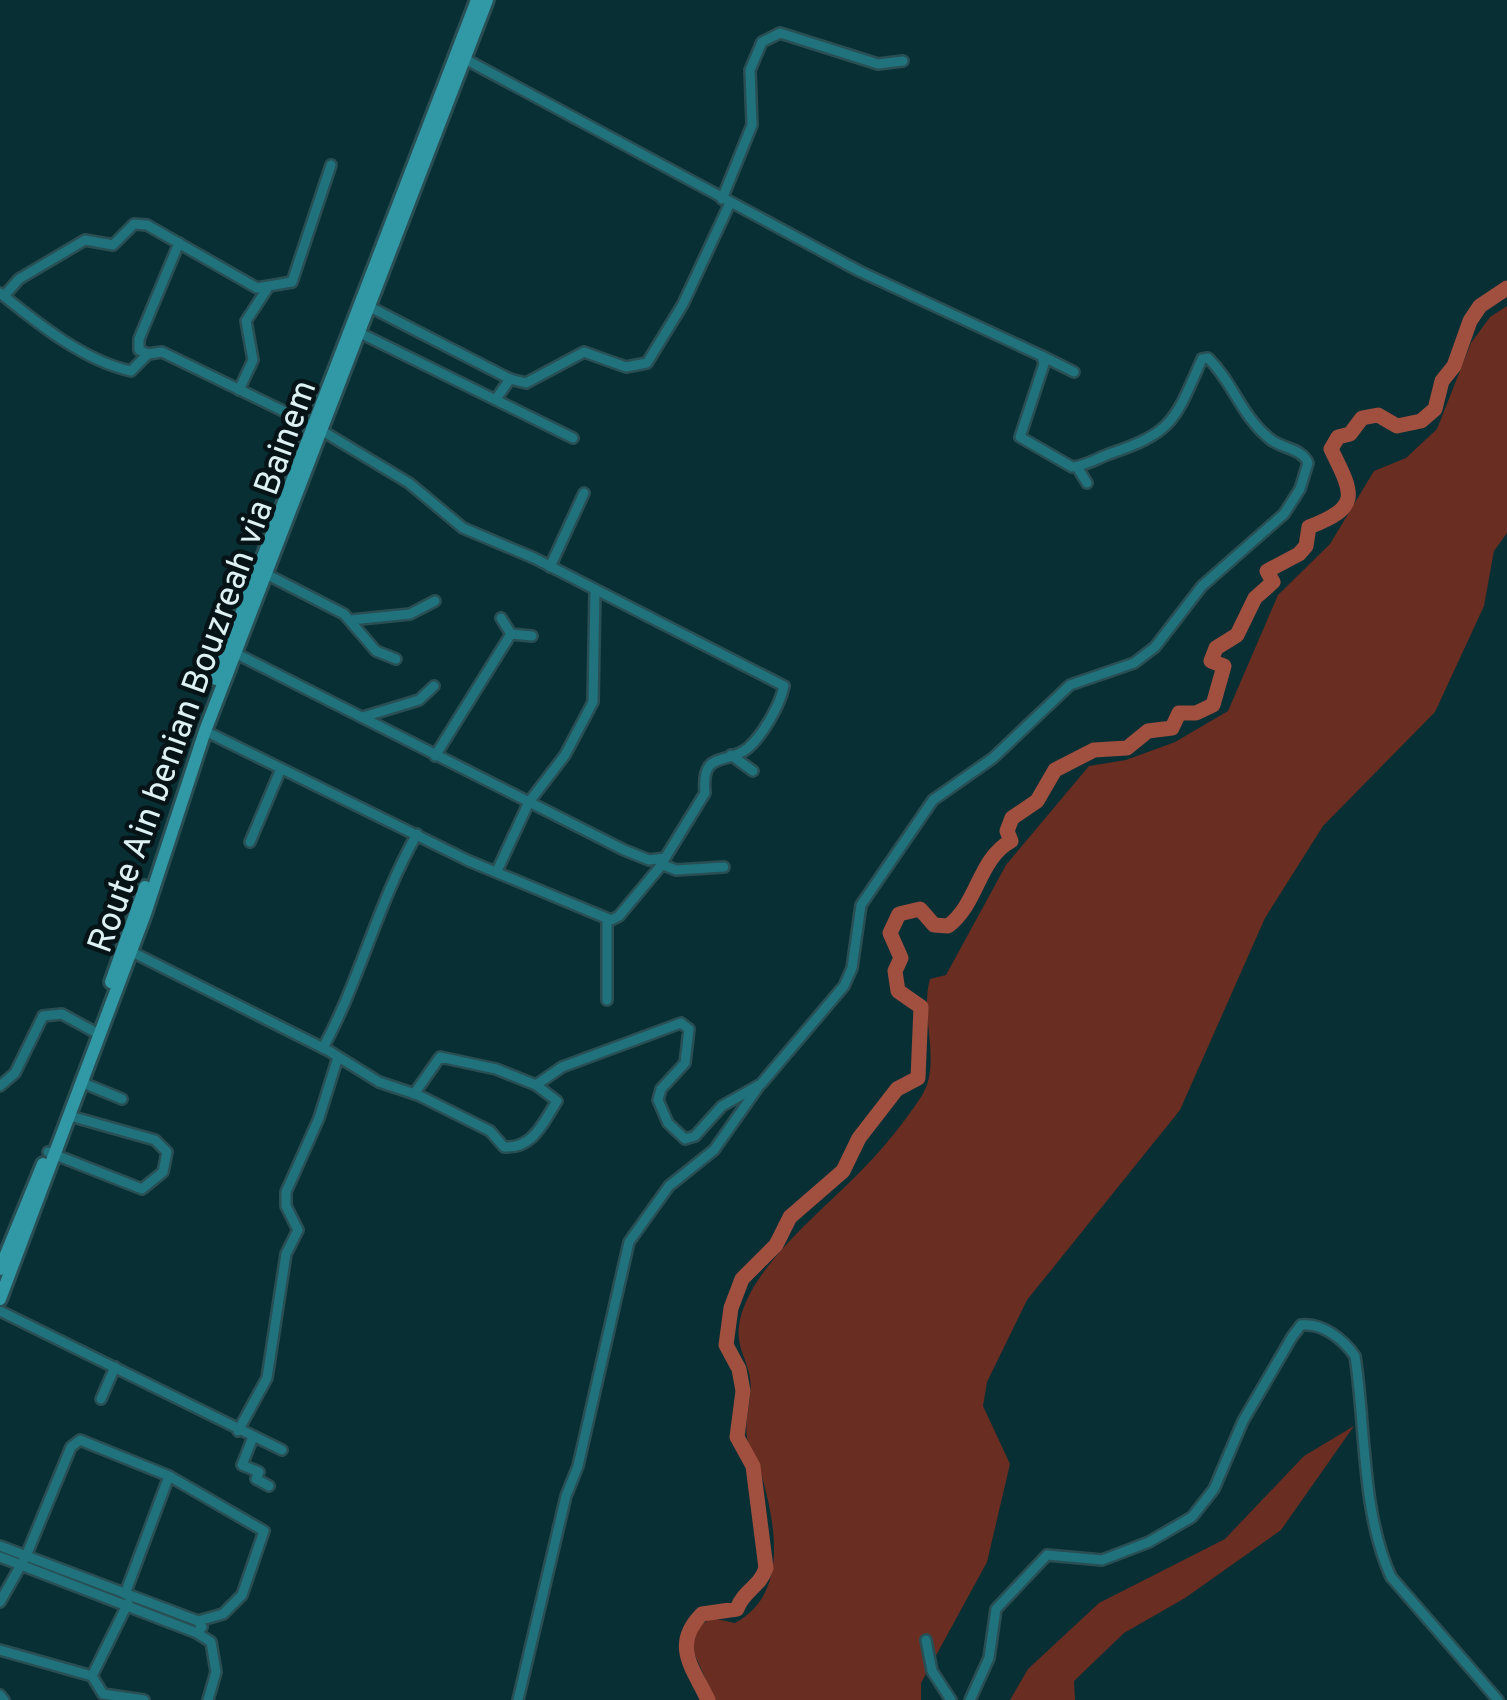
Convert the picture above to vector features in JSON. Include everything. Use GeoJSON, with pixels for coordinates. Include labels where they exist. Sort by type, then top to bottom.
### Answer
{"type":"FeatureCollection","features":[{"type":"Feature","properties":{"kind":"main road","name":"Route Ain benian Bouzreah via Bainem"},"geometry":{"type":"LineString","coordinates":[[0,1268],[70,1116],[205,731],[477,0]]}},
{"type":"Feature","properties":{"kind":"main road","name":"Route Ain benian Bouzreah via Bainem"},"geometry":{"type":"LineString","coordinates":[[0,1299],[94,1031],[128,950],[224,657],[360,333],[487,0]]}},
{"type":"Feature","properties":{"kind":"street"},"geometry":{"type":"LineString","coordinates":[[370,307],[510,379],[526,382],[587,352],[626,367],[646,363],[684,304],[726,201],[752,125],[750,70],[762,42],[780,34],[878,64],[903,61]]}},
{"type":"Feature","properties":{"kind":"street"},"geometry":{"type":"LineString","coordinates":[[465,59],[937,310],[1074,372]]}},
{"type":"Feature","properties":{"kind":"street"},"geometry":{"type":"LineString","coordinates":[[148,354],[135,370],[127,371],[61,338],[2,295],[19,280],[85,240],[113,245],[134,224],[147,225],[257,288],[292,282],[331,166]]}},
{"type":"Feature","properties":{"kind":"street"},"geometry":{"type":"LineString","coordinates":[[179,243],[138,340],[139,350],[167,354],[318,428],[408,484],[463,528],[550,567],[784,686],[758,738],[740,752],[711,764],[704,779],[705,793],[663,861],[620,916],[607,919],[280,771],[205,731]]}},
{"type":"Feature","properties":{"kind":"street"},"geometry":{"type":"LineString","coordinates":[[238,390],[253,360],[246,321],[266,289]]}},
{"type":"Feature","properties":{"kind":"street"},"geometry":{"type":"LineString","coordinates":[[360,333],[573,438]]}},
{"type":"Feature","properties":{"kind":"street"},"geometry":{"type":"LineString","coordinates":[[1042,356],[1044,364],[1020,436],[1077,467],[1087,483]]}},
{"type":"Feature","properties":{"kind":"street"},"geometry":{"type":"LineString","coordinates":[[518,1700],[566,1496],[581,1454],[622,1258],[649,1209],[676,1179],[714,1150],[761,1084],[848,979],[860,906],[933,800],[992,758],[1070,685],[1134,663],[1154,647],[1202,586],[1284,514],[1300,489],[1308,463],[1302,454],[1272,441],[1250,420],[1224,373],[1208,358],[1202,359],[1169,426],[1129,448],[1077,467]]}},
{"type":"Feature","properties":{"kind":"street"},"geometry":{"type":"LineString","coordinates":[[496,399],[510,379]]}},
{"type":"Feature","properties":{"kind":"street"},"geometry":{"type":"LineString","coordinates":[[550,567],[584,493]]}},
{"type":"Feature","properties":{"kind":"street"},"geometry":{"type":"LineString","coordinates":[[266,574],[352,620],[376,651],[396,659]]}},
{"type":"Feature","properties":{"kind":"street"},"geometry":{"type":"LineString","coordinates":[[497,871],[529,802],[565,755],[593,702],[595,591]]}},
{"type":"Feature","properties":{"kind":"street"},"geometry":{"type":"LineString","coordinates":[[352,620],[410,614],[435,601]]}},
{"type":"Feature","properties":{"kind":"street"},"geometry":{"type":"LineString","coordinates":[[502,618],[511,634]]}},
{"type":"Feature","properties":{"kind":"street"},"geometry":{"type":"LineString","coordinates":[[435,756],[511,634]]}},
{"type":"Feature","properties":{"kind":"street"},"geometry":{"type":"LineString","coordinates":[[511,634],[532,636]]}},
{"type":"Feature","properties":{"kind":"street"},"geometry":{"type":"LineString","coordinates":[[235,653],[639,857],[663,861],[676,870],[724,867]]}},
{"type":"Feature","properties":{"kind":"street"},"geometry":{"type":"LineString","coordinates":[[360,717],[420,700],[434,686]]}},
{"type":"Feature","properties":{"kind":"street"},"geometry":{"type":"LineString","coordinates":[[731,754],[753,771]]}},
{"type":"Feature","properties":{"kind":"street"},"geometry":{"type":"LineString","coordinates":[[250,842],[280,771]]}},
{"type":"Feature","properties":{"kind":"street"},"geometry":{"type":"LineString","coordinates":[[324,1048],[346,1006],[353,978],[417,834]]}},
{"type":"Feature","properties":{"kind":"street"},"geometry":{"type":"LineString","coordinates":[[607,919],[607,1000]]}},
{"type":"Feature","properties":{"kind":"street"},"geometry":{"type":"LineString","coordinates":[[128,950],[324,1048],[379,1082],[414,1094],[490,1131],[504,1147],[519,1148],[531,1140],[557,1100],[496,1069],[445,1056],[434,1060],[414,1094]]}},
{"type":"Feature","properties":{"kind":"street"},"geometry":{"type":"LineString","coordinates":[[0,1086],[15,1073],[46,1015],[69,1016],[94,1031]]}},
{"type":"Feature","properties":{"kind":"street"},"geometry":{"type":"LineString","coordinates":[[536,1086],[562,1067],[681,1023],[689,1029],[685,1063],[661,1089],[658,1100],[668,1124],[680,1136],[695,1136],[722,1106],[761,1084]]}},
{"type":"Feature","properties":{"kind":"street"},"geometry":{"type":"LineString","coordinates":[[238,1431],[267,1378],[286,1254],[298,1230],[286,1206],[286,1192],[319,1118],[338,1056]]}},
{"type":"Feature","properties":{"kind":"street"},"geometry":{"type":"LineString","coordinates":[[82,1083],[122,1099]]}},
{"type":"Feature","properties":{"kind":"street"},"geometry":{"type":"LineString","coordinates":[[52,1154],[142,1189],[156,1182],[166,1167],[166,1152],[155,1140],[70,1116]]}},
{"type":"Feature","properties":{"kind":"street"},"geometry":{"type":"LineString","coordinates":[[0,1311],[282,1450]]}},
{"type":"Feature","properties":{"kind":"street"},"geometry":{"type":"LineString","coordinates":[[970,1700],[989,1658],[1000,1604],[1047,1555],[1102,1560],[1149,1542],[1192,1517],[1214,1488],[1243,1421],[1292,1336],[1301,1325],[1314,1324],[1346,1343],[1355,1356],[1372,1504],[1381,1555],[1391,1577],[1498,1700]]}},
{"type":"Feature","properties":{"kind":"street"},"geometry":{"type":"LineString","coordinates":[[101,1399],[115,1367]]}},
{"type":"Feature","properties":{"kind":"street"},"geometry":{"type":"LineString","coordinates":[[252,1437],[242,1465],[259,1472],[256,1479],[269,1486]]}},
{"type":"Feature","properties":{"kind":"street"},"geometry":{"type":"LineString","coordinates":[[0,1602],[24,1561],[74,1442],[85,1440],[168,1476],[264,1531],[242,1595],[222,1614],[197,1627]]}},
{"type":"Feature","properties":{"kind":"street"},"geometry":{"type":"LineString","coordinates":[[144,1700],[99,1697],[92,1676],[168,1476]]}},
{"type":"Feature","properties":{"kind":"street"},"geometry":{"type":"LineString","coordinates":[[0,1546],[24,1561]]}},
{"type":"Feature","properties":{"kind":"street"},"geometry":{"type":"LineString","coordinates":[[0,1557],[24,1561],[197,1627],[211,1642],[216,1672],[208,1700]]}},
{"type":"Feature","properties":{"kind":"street"},"geometry":{"type":"LineString","coordinates":[[926,1640],[934,1675],[951,1700]]}},
{"type":"Feature","properties":{"kind":"street"},"geometry":{"type":"LineString","coordinates":[[0,1650],[92,1676]]}},
{"type":"Feature","properties":{"kind":"shaded area"},"geometry":{"type":"Polygon","coordinates":[[[1507,306],[1507,533],[1494,551],[1484,606],[1435,712],[1323,826],[1265,918],[1180,1110],[1027,1300],[987,1382],[983,1406],[1010,1464],[987,1562],[921,1683],[921,1700],[715,1700],[690,1644],[698,1628],[711,1618],[735,1623],[753,1609],[765,1593],[772,1573],[770,1508],[747,1438],[751,1385],[738,1333],[755,1284],[787,1244],[876,1155],[921,1097],[930,1070],[930,979],[946,975],[1006,865],[1089,766],[1126,760],[1175,742],[1228,711],[1278,595],[1330,544],[1374,471],[1406,458],[1437,429],[1471,343],[1490,317],[1507,306]]]}},
{"type":"Feature","properties":{"kind":"shaded area"},"geometry":{"type":"Polygon","coordinates":[[[1354,1426],[1281,1530],[1185,1598],[1124,1633],[1074,1681],[1075,1700],[1010,1700],[1028,1669],[1099,1603],[1225,1539],[1304,1456],[1354,1426]]]}},
{"type":"Feature","properties":{"kind":"waterway"},"geometry":{"type":"LineString","coordinates":[[708,1700],[691,1667],[688,1636],[702,1614],[737,1609],[766,1568],[753,1466],[737,1437],[743,1391],[739,1369],[726,1345],[731,1308],[742,1279],[776,1245],[790,1217],[843,1171],[859,1138],[897,1089],[918,1078],[921,1007],[898,991],[895,971],[901,958],[890,933],[899,914],[920,909],[934,925],[948,926],[966,906],[991,859],[1011,841],[1007,831],[1012,818],[1037,801],[1055,770],[1094,750],[1127,748],[1148,731],[1172,728],[1179,713],[1196,713],[1213,705],[1224,666],[1211,661],[1216,648],[1237,635],[1255,598],[1273,582],[1267,571],[1299,554],[1306,546],[1309,527],[1338,513],[1345,505],[1348,488],[1331,449],[1338,437],[1350,434],[1362,418],[1378,415],[1397,426],[1421,421],[1435,409],[1442,381],[1454,366],[1470,321],[1480,306],[1507,288]]}}]}
